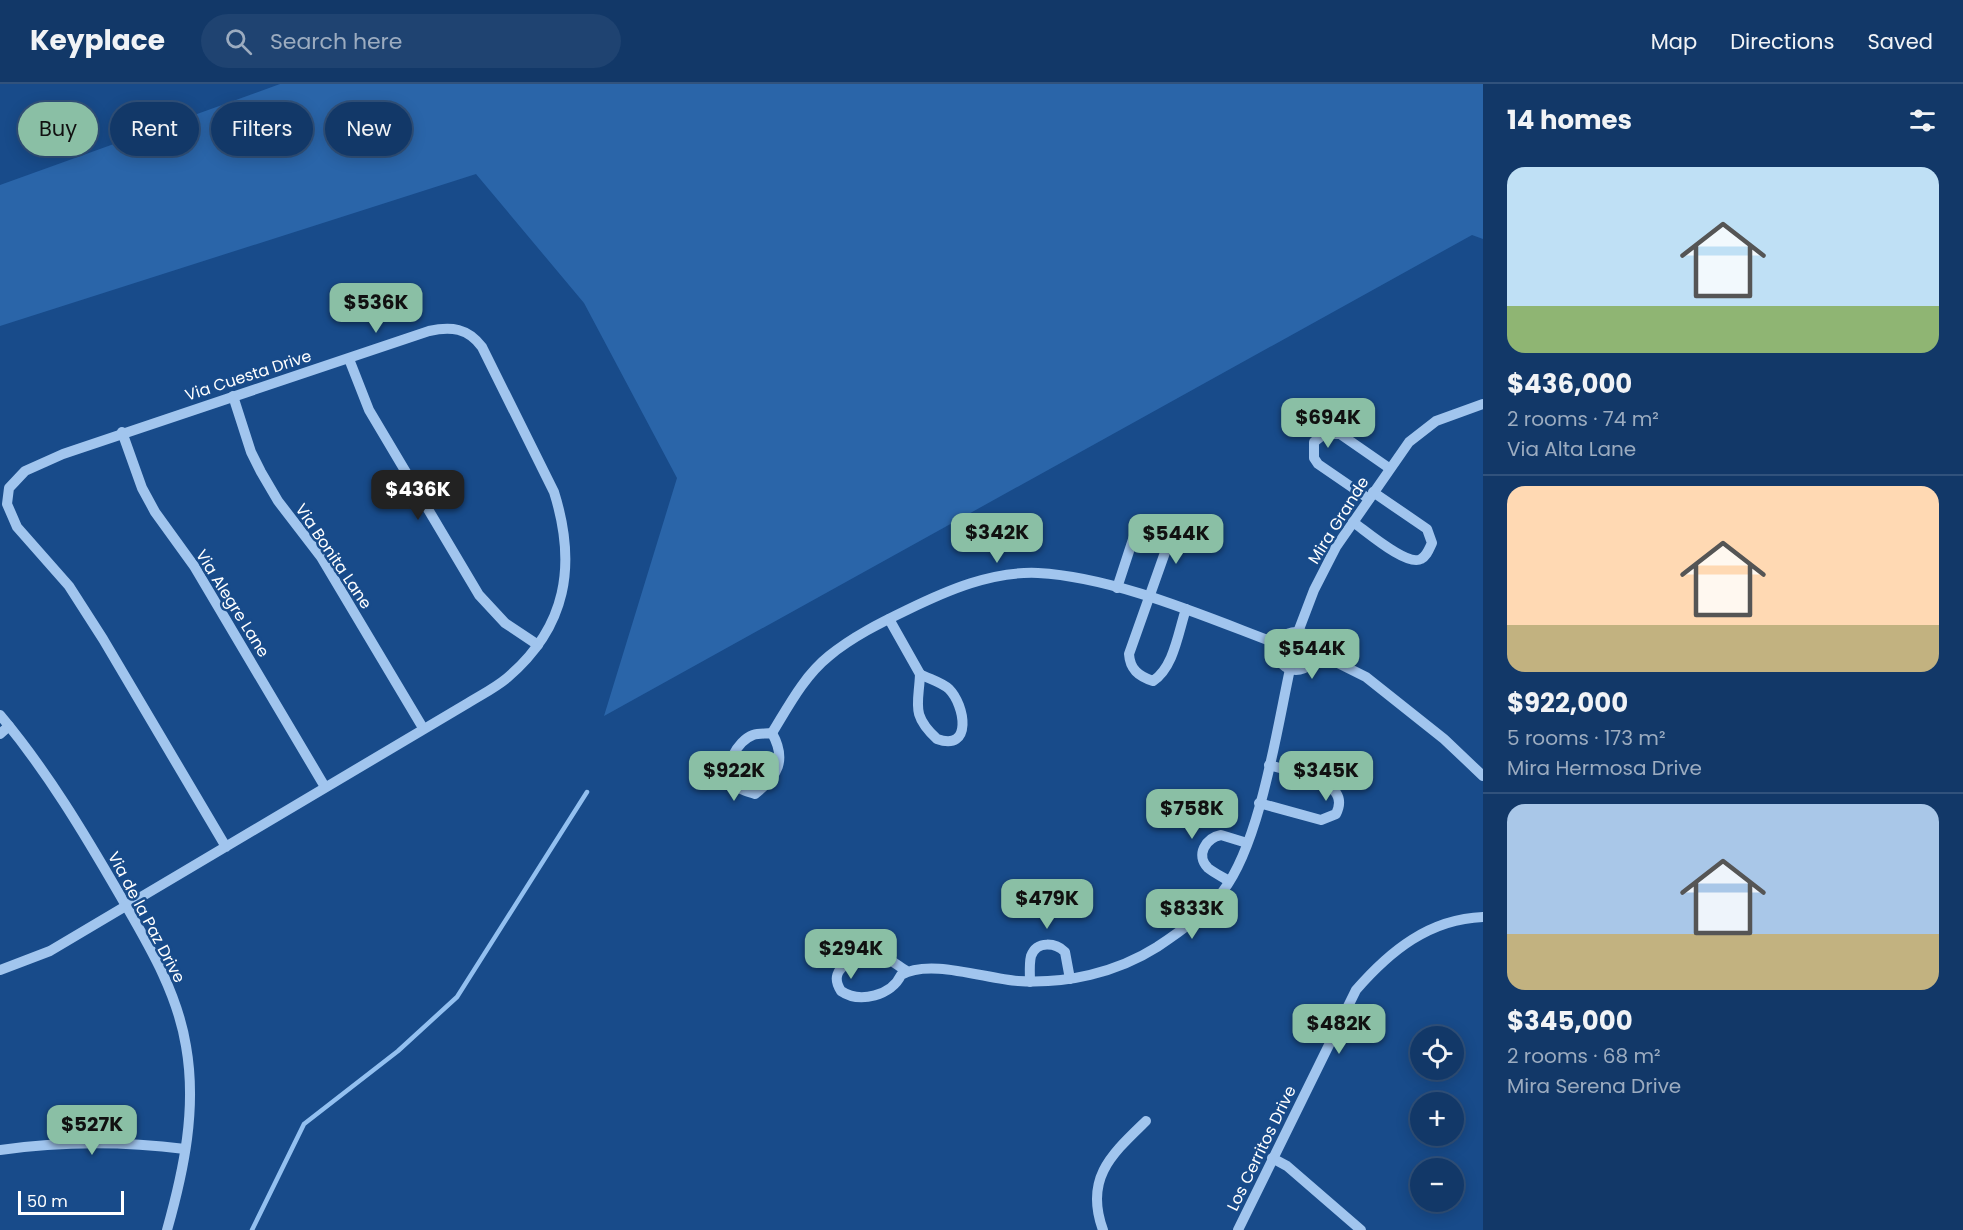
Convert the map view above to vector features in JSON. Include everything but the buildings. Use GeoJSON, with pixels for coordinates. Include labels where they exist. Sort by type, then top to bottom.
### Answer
{"type":"FeatureCollection","features":[{"type":"Feature","properties":{"kind":"street","name":"Via Cuesta Drive"},"geometry":{"type":"LineString","coordinates":[[0,970],[50,951],[226,847],[423,728],[505,680],[538,645],[550,626],[564,585],[566,543],[562,517],[554,492],[482,347],[467,332],[442,328],[122,432],[25,471],[9,488],[7,504],[17,526],[69,586],[103,639],[226,847]]}},
{"type":"Feature","properties":{"kind":"street"},"geometry":{"type":"LineString","coordinates":[[349,359],[369,410],[479,595],[505,623],[538,645]]}},
{"type":"Feature","properties":{"kind":"street","name":"Via Bonita Lane"},"geometry":{"type":"LineString","coordinates":[[233,396],[251,452],[261,472],[278,501],[321,557],[423,728]]}},
{"type":"Feature","properties":{"kind":"street","name":"Mira Grande"},"geometry":{"type":"LineString","coordinates":[[1299,632],[1324,568],[1389,468],[1420,432],[1436,420],[1483,405]]}},
{"type":"Feature","properties":{"kind":"street","name":"Via Alegre Lane"},"geometry":{"type":"LineString","coordinates":[[122,432],[142,488],[155,512],[194,566],[325,787]]}},
{"type":"Feature","properties":{"kind":"street"},"geometry":{"type":"LineString","coordinates":[[1353,522],[1406,559],[1421,559],[1426,554],[1432,543],[1427,529],[1318,465],[1314,458],[1314,442],[1324,434],[1340,434],[1389,468]]}},
{"type":"Feature","properties":{"kind":"street"},"geometry":{"type":"LineString","coordinates":[[1117,588],[1137,527],[1147,522],[1156,522],[1166,532],[1168,544],[1129,654],[1130,664],[1142,677],[1153,681],[1162,675],[1167,666],[1186,609]]}},
{"type":"Feature","properties":{"kind":"street"},"geometry":{"type":"LineString","coordinates":[[772,733],[799,690],[827,657],[852,639],[954,588],[994,578],[1036,573],[1070,577],[1117,588],[1186,609],[1278,644]]}},
{"type":"Feature","properties":{"kind":"street"},"geometry":{"type":"LineString","coordinates":[[889,619],[920,674],[951,692],[964,723],[963,730],[948,742],[937,740],[919,713],[916,704],[920,674]]}},
{"type":"Feature","properties":{"kind":"street"},"geometry":{"type":"LineString","coordinates":[[1299,632],[1305,634],[1314,644],[1314,657],[1306,667],[1299,670],[1290,669],[1278,657],[1278,644],[1287,634],[1299,632]]}},
{"type":"Feature","properties":{"kind":"street"},"geometry":{"type":"LineString","coordinates":[[1314,657],[1341,663],[1366,677],[1444,739],[1483,777]]}},
{"type":"Feature","properties":{"kind":"street"},"geometry":{"type":"LineString","coordinates":[[907,971],[887,992],[848,996],[841,991],[837,981],[839,970],[845,964],[880,957],[891,960],[907,971],[950,970],[1003,980],[1030,982],[1070,979],[1109,970],[1149,952],[1193,921],[1229,881],[1247,843],[1269,765],[1290,669]]}},
{"type":"Feature","properties":{"kind":"street","name":"Via de la Paz Drive"},"geometry":{"type":"LineString","coordinates":[[0,715],[55,788],[126,906],[168,984],[184,1033],[190,1083],[190,1115],[181,1175],[167,1230]]}},
{"type":"Feature","properties":{"kind":"street"},"geometry":{"type":"LineString","coordinates":[[0,734],[9,726]]}},
{"type":"Feature","properties":{"kind":"street"},"geometry":{"type":"LineString","coordinates":[[772,733],[780,747],[780,765],[767,784],[754,794],[740,789],[732,781],[729,768],[736,747],[752,735],[772,733]]}},
{"type":"Feature","properties":{"kind":"street"},"geometry":{"type":"LineString","coordinates":[[1259,803],[1321,820],[1336,814],[1340,806],[1340,798],[1332,786],[1269,765]]}},
{"type":"Feature","properties":{"kind":"street"},"geometry":{"type":"LineString","coordinates":[[1229,881],[1207,866],[1203,860],[1203,849],[1207,841],[1221,835],[1247,843]]}},
{"type":"Feature","properties":{"kind":"street","name":"Los Cerritos Drive"},"geometry":{"type":"LineString","coordinates":[[1238,1230],[1350,999],[1381,960],[1397,947],[1437,926],[1483,918]]}},
{"type":"Feature","properties":{"kind":"street"},"geometry":{"type":"LineString","coordinates":[[1030,982],[1031,957],[1034,951],[1044,945],[1052,944],[1065,952],[1070,979]]}},
{"type":"Feature","properties":{"kind":"street"},"geometry":{"type":"LineString","coordinates":[[1102,1230],[1097,1200],[1099,1177],[1113,1153],[1146,1120]]}},
{"type":"Feature","properties":{"kind":"street"},"geometry":{"type":"LineString","coordinates":[[0,1150],[91,1141],[185,1149]]}},
{"type":"Feature","properties":{"kind":"street"},"geometry":{"type":"LineString","coordinates":[[1272,1158],[1287,1166],[1361,1230]]}},
{"type":"Feature","properties":{"kind":"shaded area"},"geometry":{"type":"Polygon","coordinates":[[[280,84],[1483,84],[1483,239],[1472,235],[604,716],[677,478],[584,303],[476,174],[0,326],[0,185],[80,156],[98,156],[98,150],[110,145],[110,156],[199,156],[199,113],[211,109],[211,156],[313,156],[313,102],[230,102],[280,84]]]}},
{"type":"Feature","properties":{"kind":"waterway"},"geometry":{"type":"LineString","coordinates":[[252,1230],[304,1124],[398,1051],[457,997],[587,792]]}}]}
